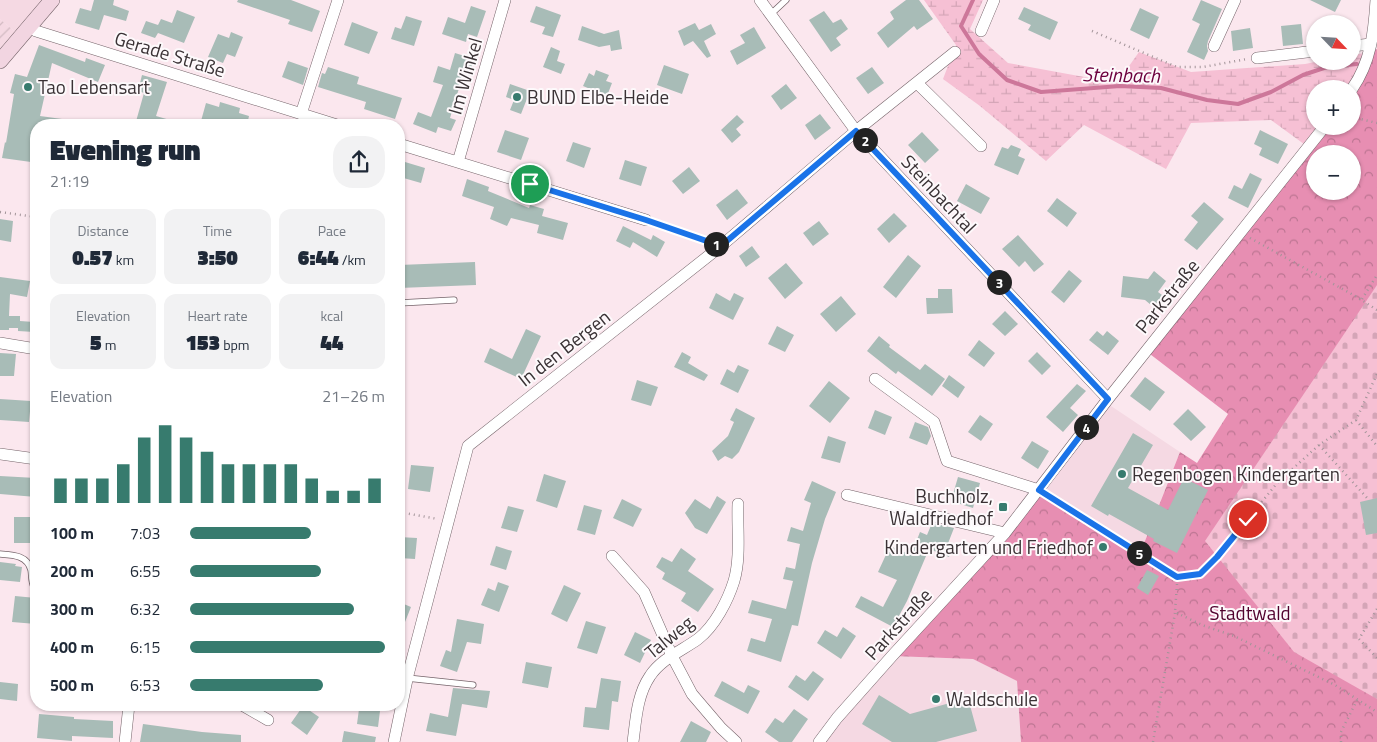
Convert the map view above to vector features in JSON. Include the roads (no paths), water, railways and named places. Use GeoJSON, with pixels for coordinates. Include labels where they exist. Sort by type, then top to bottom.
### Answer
{"type":"FeatureCollection","features":[{"type":"Feature","properties":{"kind":"street"},"geometry":{"type":"LineString","coordinates":[[0,60],[52,0]]}},
{"type":"Feature","properties":{"kind":"street"},"geometry":{"type":"LineString","coordinates":[[301,114],[338,0]]}},
{"type":"Feature","properties":{"kind":"street","name":"Im Winkel"},"geometry":{"type":"LineString","coordinates":[[458,162],[505,0]]}},
{"type":"Feature","properties":{"kind":"street","name":"Steinbachtal"},"geometry":{"type":"LineString","coordinates":[[760,0],[856,131],[1108,399]]}},
{"type":"Feature","properties":{"kind":"street"},"geometry":{"type":"LineString","coordinates":[[981,31],[994,0]]}},
{"type":"Feature","properties":{"kind":"street"},"geometry":{"type":"LineString","coordinates":[[1214,46],[1236,0]]}},
{"type":"Feature","properties":{"kind":"street"},"geometry":{"type":"LineString","coordinates":[[1359,80],[1370,52],[1376,0]]}},
{"type":"Feature","properties":{"kind":"street","name":"Gerade Straße"},"geometry":{"type":"LineString","coordinates":[[29,25],[36,31],[317,119]]}},
{"type":"Feature","properties":{"kind":"street"},"geometry":{"type":"LineString","coordinates":[[1361,45],[1371,44]]}},
{"type":"Feature","properties":{"kind":"street","name":"In den Bergen"},"geometry":{"type":"LineString","coordinates":[[405,688],[468,446],[721,246],[856,131],[955,52]]}},
{"type":"Feature","properties":{"kind":"street"},"geometry":{"type":"LineString","coordinates":[[1257,58],[1306,52]]}},
{"type":"Feature","properties":{"kind":"street"},"geometry":{"type":"LineString","coordinates":[[917,83],[981,146]]}},
{"type":"Feature","properties":{"kind":"street","name":"Parkstraße"},"geometry":{"type":"LineString","coordinates":[[819,742],[837,718],[892,656],[1005,533],[1108,399],[1318,135]]}},
{"type":"Feature","properties":{"kind":"street"},"geometry":{"type":"LineString","coordinates":[[405,146],[646,220]]}},
{"type":"Feature","properties":{"kind":"street"},"geometry":{"type":"LineString","coordinates":[[0,343],[30,348]]}},
{"type":"Feature","properties":{"kind":"street"},"geometry":{"type":"LineString","coordinates":[[875,379],[934,422],[947,461],[1039,490]]}},
{"type":"Feature","properties":{"kind":"street"},"geometry":{"type":"LineString","coordinates":[[0,454],[30,458]]}},
{"type":"Feature","properties":{"kind":"street"},"geometry":{"type":"LineString","coordinates":[[847,495],[1005,533]]}},
{"type":"Feature","properties":{"kind":"street","name":"Talweg"},"geometry":{"type":"LineString","coordinates":[[633,742],[641,692],[651,674],[672,656],[700,638],[726,601],[734,580],[737,562],[738,504]]}},
{"type":"Feature","properties":{"kind":"street"},"geometry":{"type":"LineString","coordinates":[[612,556],[644,592],[672,656],[692,694],[720,728],[736,742]]}},
{"type":"Feature","properties":{"kind":"street"},"geometry":{"type":"LineString","coordinates":[[125,742],[128,711]]}},
{"type":"Feature","properties":{"kind":"street"},"geometry":{"type":"LineString","coordinates":[[252,711],[268,720]]}},
{"type":"Feature","properties":{"kind":"street","name":"In den Bergen"},"geometry":{"type":"LineString","coordinates":[[394,742],[400,711]]}},
{"type":"Feature","properties":{"kind":"lane"},"geometry":{"type":"LineString","coordinates":[[771,14],[786,0]]}},
{"type":"Feature","properties":{"kind":"lane"},"geometry":{"type":"LineString","coordinates":[[405,303],[454,300]]}},
{"type":"Feature","properties":{"kind":"lane"},"geometry":{"type":"LineString","coordinates":[[1039,490],[1177,577]]}},
{"type":"Feature","properties":{"kind":"lane"},"geometry":{"type":"LineString","coordinates":[[0,554],[18,556],[27,561],[30,568]]}},
{"type":"Feature","properties":{"kind":"lane"},"geometry":{"type":"LineString","coordinates":[[407,678],[473,685]]}},
{"type":"Feature","properties":{"kind":"waterway","name":"Steinbach"},"geometry":{"type":"LineString","coordinates":[[973,0],[961,26],[979,54],[1007,80],[1041,92],[1120,86],[1161,88],[1207,100],[1238,104],[1271,92],[1303,75],[1318,70]]}},
{"type":"Feature","properties":{"kind":"place","name":"Tao Lebensart"},"geometry":{"type":"Point","coordinates":[28,87]}},
{"type":"Feature","properties":{"kind":"place","name":"BUND Elbe-Heide"},"geometry":{"type":"Point","coordinates":[517,97]}},
{"type":"Feature","properties":{"kind":"place","name":"Regenbogen Kindergarten"},"geometry":{"type":"Point","coordinates":[1122,474]}},
{"type":"Feature","properties":{"kind":"place","name":"Buchholz, Waldfriedhof"},"geometry":{"type":"Point","coordinates":[1003,507]}},
{"type":"Feature","properties":{"kind":"place","name":"Kindergarten und Friedhof"},"geometry":{"type":"Point","coordinates":[1103,547]}},
{"type":"Feature","properties":{"kind":"place","name":"Waldschule"},"geometry":{"type":"Point","coordinates":[936,699]}},
{"type":"Feature","properties":{"kind":"park label","name":"Stadtwald"},"geometry":{"type":"Point","coordinates":[1250,613]}}]}
